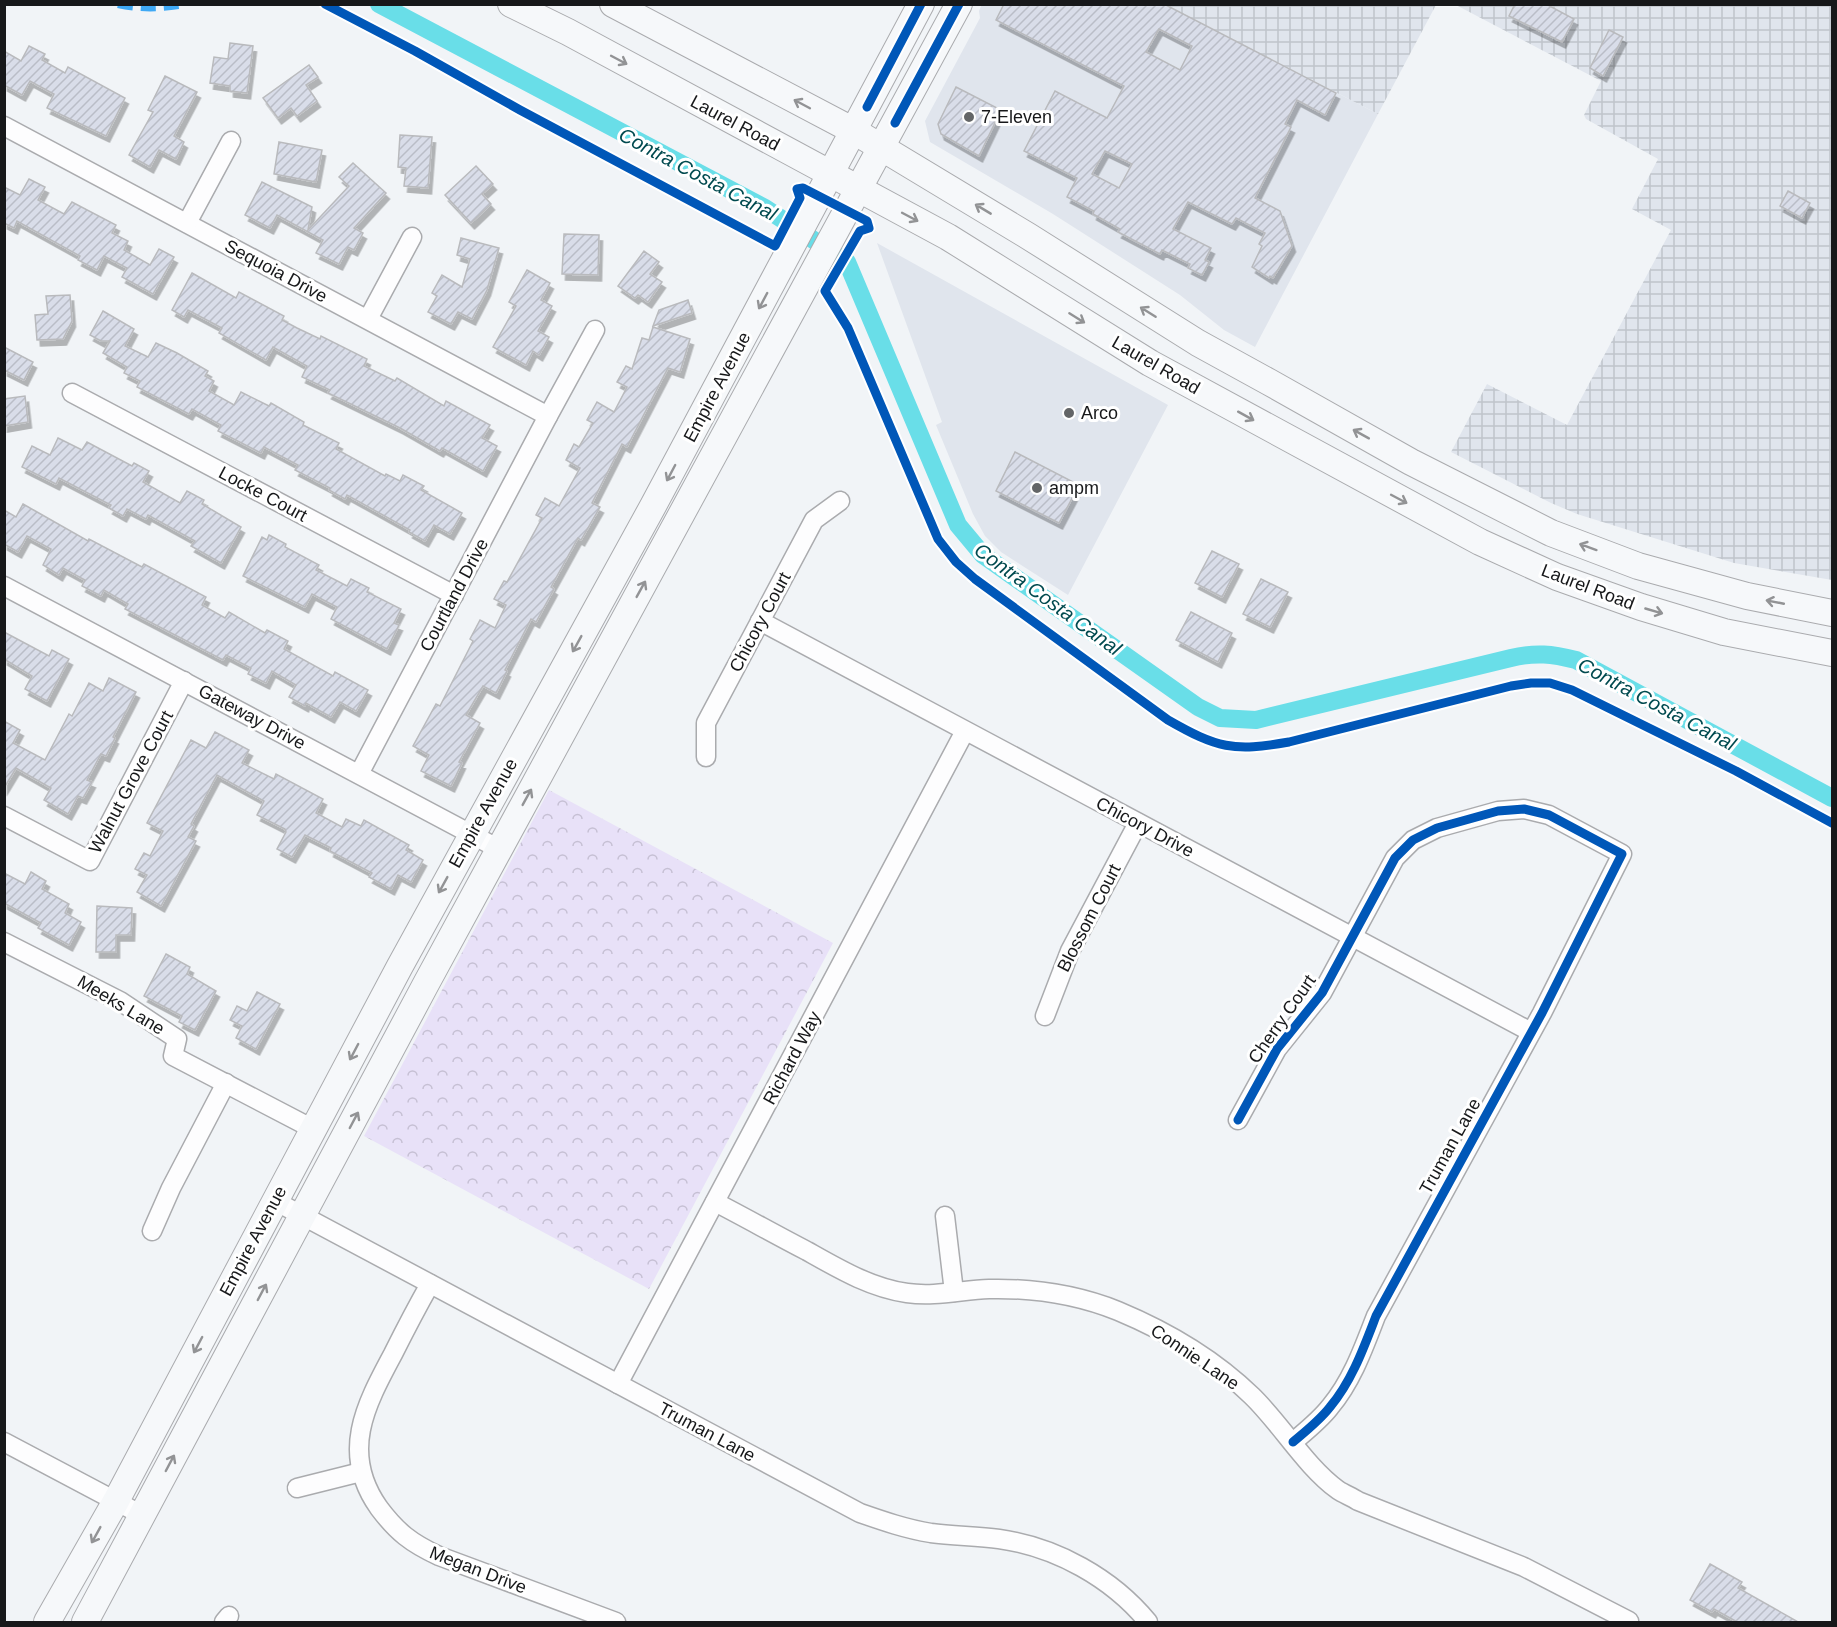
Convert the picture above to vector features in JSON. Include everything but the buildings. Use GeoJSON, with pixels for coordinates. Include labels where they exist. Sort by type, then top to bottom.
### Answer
{"type":"FeatureCollection","features":[{"type":"Feature","properties":{"kind":"main road","name":"Laurel Road"},"geometry":{"type":"LineString","coordinates":[[511,4],[568,32],[948,237],[1150,363],[1480,542],[1557,577],[1641,608],[1724,632],[1833,653]]}},
{"type":"Feature","properties":{"kind":"main road","name":"Laurel Road"},"geometry":{"type":"LineString","coordinates":[[613,4],[854,131],[1198,343],[1411,462],[1566,539],[1638,566],[1747,596],[1833,612]]}},
{"type":"Feature","properties":{"kind":"main road","name":"Empire Avenue"},"geometry":{"type":"LineString","coordinates":[[47,1623],[116,1501],[471,834],[653,506],[810,216],[921,4]]}},
{"type":"Feature","properties":{"kind":"main road","name":"Empire Avenue"},"geometry":{"type":"LineString","coordinates":[[85,1623],[499,849],[819,265],[959,4]]}},
{"type":"Feature","properties":{"kind":"main road"},"geometry":{"type":"LineString","coordinates":[[1291,441],[1310,406]]}},
{"type":"Feature","properties":{"kind":"street","name":"Sequoia Drive"},"geometry":{"type":"LineString","coordinates":[[4,126],[548,416]]}},
{"type":"Feature","properties":{"kind":"street"},"geometry":{"type":"LineString","coordinates":[[187,223],[231,141]]}},
{"type":"Feature","properties":{"kind":"street"},"geometry":{"type":"LineString","coordinates":[[368,320],[412,237]]}},
{"type":"Feature","properties":{"kind":"street","name":"Courtland Drive"},"geometry":{"type":"LineString","coordinates":[[359,774],[595,330]]}},
{"type":"Feature","properties":{"kind":"street","name":"Locke Court"},"geometry":{"type":"LineString","coordinates":[[72,393],[454,594]]}},
{"type":"Feature","properties":{"kind":"street","name":"Chicory Court"},"geometry":{"type":"LineString","coordinates":[[706,757],[706,723],[814,520],[840,501]]}},
{"type":"Feature","properties":{"kind":"street","name":"Gateway Drive"},"geometry":{"type":"LineString","coordinates":[[4,586],[499,849]]}},
{"type":"Feature","properties":{"kind":"street","name":"Chicory Drive"},"geometry":{"type":"LineString","coordinates":[[760,621],[1531,1032]]}},
{"type":"Feature","properties":{"kind":"street","name":"Walnut Grove Court"},"geometry":{"type":"LineString","coordinates":[[4,816],[90,861],[184,681]]}},
{"type":"Feature","properties":{"kind":"street","name":"Richard Way"},"geometry":{"type":"LineString","coordinates":[[618,1384],[965,731]]}},
{"type":"Feature","properties":{"kind":"street","name":"Cherry Court"},"geometry":{"type":"LineString","coordinates":[[1238,1120],[1277,1049],[1322,993],[1395,858],[1413,840],[1437,828],[1498,811],[1524,809],[1549,815],[1622,855]]}},
{"type":"Feature","properties":{"kind":"street","name":"Blossom Court"},"geometry":{"type":"LineString","coordinates":[[1045,1016],[1070,951],[1137,823]]}},
{"type":"Feature","properties":{"kind":"street","name":"Truman Lane"},"geometry":{"type":"LineString","coordinates":[[1293,1442],[1312,1426],[1337,1398],[1362,1354],[1376,1316],[1531,1032],[1622,855]]}},
{"type":"Feature","properties":{"kind":"street","name":"Meeks Lane"},"geometry":{"type":"LineString","coordinates":[[4,942],[120,1001],[177,1039],[173,1056],[313,1129]]}},
{"type":"Feature","properties":{"kind":"street"},"geometry":{"type":"LineString","coordinates":[[152,1230],[171,1188],[226,1083]]}},
{"type":"Feature","properties":{"kind":"street","name":"Truman Lane"},"geometry":{"type":"LineString","coordinates":[[275,1201],[860,1513],[898,1526],[930,1533],[1000,1539],[1032,1546],[1065,1558],[1104,1581],[1136,1608],[1148,1623]]}},
{"type":"Feature","properties":{"kind":"street","name":"Connie Lane"},"geometry":{"type":"LineString","coordinates":[[715,1202],[873,1284],[908,1293],[1013,1289],[1082,1300],[1117,1311],[1149,1326],[1224,1372],[1252,1396],[1337,1489],[1358,1501],[1524,1567],[1629,1621]]}},
{"type":"Feature","properties":{"kind":"street"},"geometry":{"type":"LineString","coordinates":[[945,1216],[954,1292]]}},
{"type":"Feature","properties":{"kind":"street","name":"Megan Drive"},"geometry":{"type":"LineString","coordinates":[[430,1284],[370,1396],[361,1425],[358,1449],[361,1472],[371,1496],[393,1527],[414,1545],[616,1623]]}},
{"type":"Feature","properties":{"kind":"street"},"geometry":{"type":"LineString","coordinates":[[6,1445],[142,1515]]}},
{"type":"Feature","properties":{"kind":"street"},"geometry":{"type":"LineString","coordinates":[[297,1488],[361,1472]]}},
{"type":"Feature","properties":{"kind":"shaded area"},"geometry":{"type":"Polygon","coordinates":[[[982,4],[1166,5],[1378,114],[1255,347],[1224,330],[1180,295],[1053,214],[930,142],[925,121],[980,18],[979,11],[982,4]]]}},
{"type":"Feature","properties":{"kind":"shaded area"},"geometry":{"type":"Polygon","coordinates":[[[1166,5],[1436,5],[1378,114],[1166,5]]]}},
{"type":"Feature","properties":{"kind":"shaded area"},"geometry":{"type":"Polygon","coordinates":[[[1456,5],[1832,5],[1832,580],[1734,563],[1577,514],[1451,452],[1487,384],[1567,425],[1671,230],[1632,209],[1658,159],[1586,119],[1584,115],[1601,81],[1456,5]]]}},
{"type":"Feature","properties":{"kind":"shaded area"},"geometry":{"type":"Polygon","coordinates":[[[877,243],[1168,405],[1068,595],[1001,552],[985,536],[973,514],[936,425],[942,422],[877,243]]]}},
{"type":"Feature","properties":{"kind":"green space"},"geometry":{"type":"Polygon","coordinates":[[[549,790],[833,943],[649,1289],[364,1136],[549,790]]]}},
{"type":"Feature","properties":{"kind":"waterway","name":"Contra Costa Canal"},"geometry":{"type":"LineString","coordinates":[[379,4],[765,208],[847,262],[958,525],[983,555],[1198,707],[1220,718],[1256,720],[1511,658],[1536,654],[1551,655],[1576,660],[1832,798]]}},
{"type":"Feature","properties":{"kind":"marked path"},"geometry":{"type":"LineString","coordinates":[[118,4],[135,7],[186,4]]}},
{"type":"Feature","properties":{"kind":"cycle path"},"geometry":{"type":"LineString","coordinates":[[325,4],[775,246],[800,198],[797,189],[803,188],[867,221],[869,228],[860,231],[825,291],[848,328],[938,539],[956,562],[975,579],[1168,720],[1213,742],[1253,747],[1289,742],[1511,686],[1550,683],[1572,690],[1736,771],[1832,823]]}},
{"type":"Feature","properties":{"kind":"cycle path"},"geometry":{"type":"LineString","coordinates":[[867,107],[921,4]]}},
{"type":"Feature","properties":{"kind":"cycle path"},"geometry":{"type":"LineString","coordinates":[[895,123],[959,4]]}},
{"type":"Feature","properties":{"kind":"cycle path"},"geometry":{"type":"LineString","coordinates":[[1238,1120],[1277,1049],[1322,993],[1395,858],[1413,840],[1437,828],[1498,811],[1524,809],[1549,815],[1622,854],[1542,1013],[1376,1316],[1351,1375],[1326,1412],[1293,1442]]}},
{"type":"Feature","properties":{"kind":"place","name":"7-Eleven"},"geometry":{"type":"Point","coordinates":[969,117]}},
{"type":"Feature","properties":{"kind":"place","name":"Arco"},"geometry":{"type":"Point","coordinates":[1069,413]}},
{"type":"Feature","properties":{"kind":"place","name":"ampm"},"geometry":{"type":"Point","coordinates":[1037,488]}}]}
